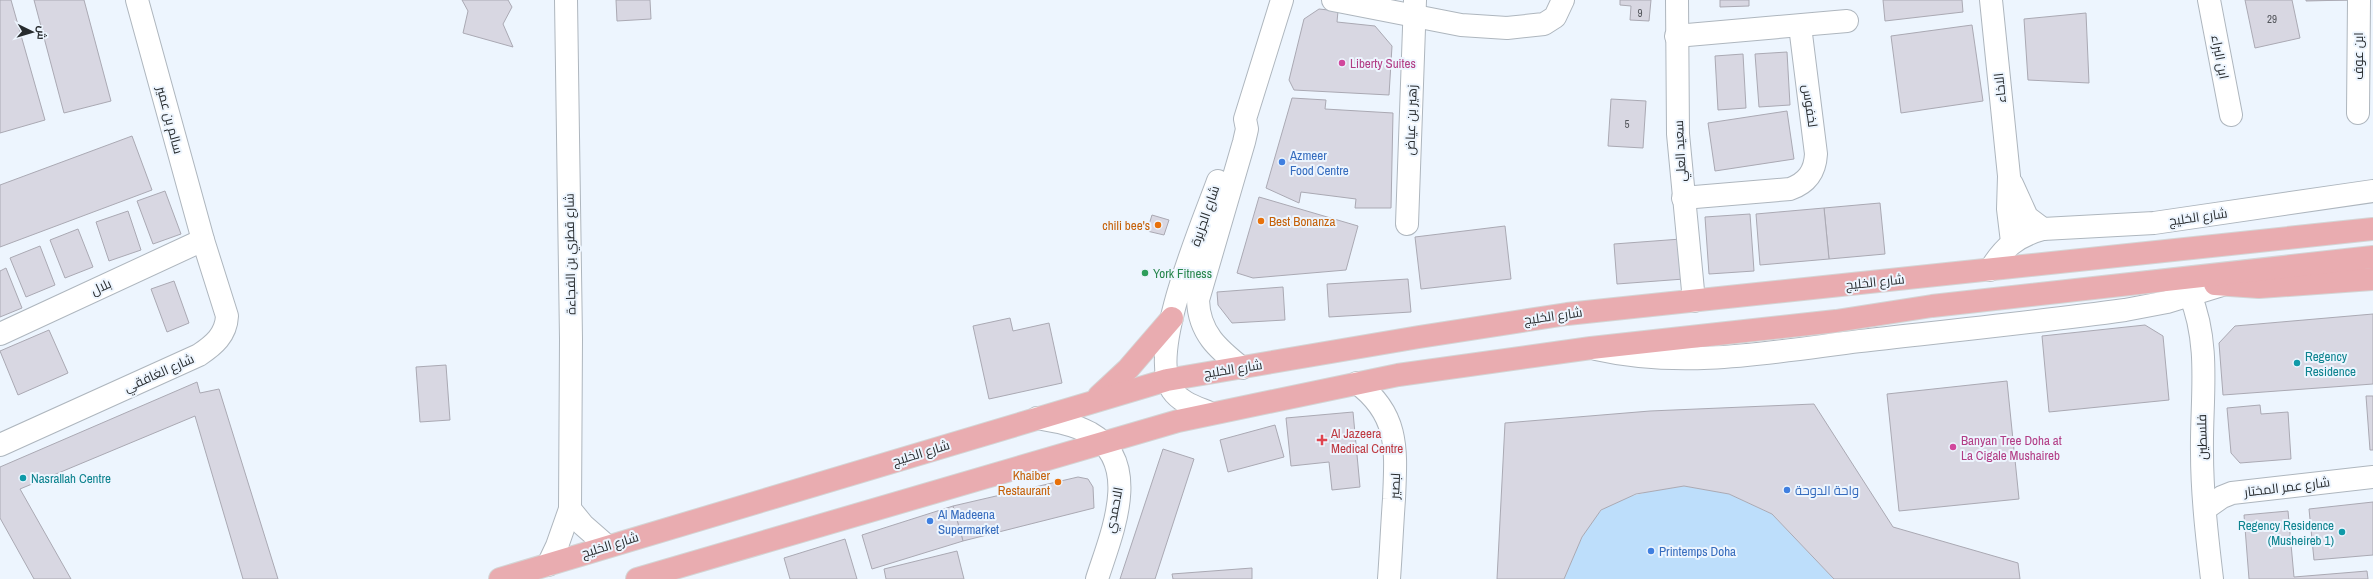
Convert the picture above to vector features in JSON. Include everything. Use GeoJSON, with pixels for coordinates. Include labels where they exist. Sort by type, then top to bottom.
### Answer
{"type":"FeatureCollection","features":[{"type":"Feature","properties":{"kind":"main road","name":"شارع الخليج"},"geometry":{"type":"LineString","coordinates":[[2330,234],[2373,215]]}},
{"type":"Feature","properties":{"kind":"main road","name":"شارع الخليج"},"geometry":{"type":"LineString","coordinates":[[500,579],[1095,400],[1167,380],[1501,324],[1694,301],[2373,229]]}},
{"type":"Feature","properties":{"kind":"main road"},"geometry":{"type":"LineString","coordinates":[[2188,287],[2373,256]]}},
{"type":"Feature","properties":{"kind":"main road"},"geometry":{"type":"LineString","coordinates":[[637,579],[1210,413],[1357,383],[1461,365],[1591,348],[1836,321],[1932,306],[2188,287],[2222,285],[2272,286],[2373,279]]}},
{"type":"Feature","properties":{"kind":"main road"},"geometry":{"type":"LineString","coordinates":[[1095,400],[1128,369],[1172,318]]}},
{"type":"Feature","properties":{"kind":"street","name":"سالم بن عمير"},"geometry":{"type":"LineString","coordinates":[[137,0],[202,240]]}},
{"type":"Feature","properties":{"kind":"street","name":"شارع قطري بن الفجاءة"},"geometry":{"type":"LineString","coordinates":[[548,564],[557,546],[570,509],[571,339],[566,0]]}},
{"type":"Feature","properties":{"kind":"street","name":"شارع الجزيرة"},"geometry":{"type":"LineString","coordinates":[[1242,368],[1219,350],[1209,338],[1199,315],[1198,300],[1244,142],[1247,129],[1245,119],[1282,0]]}},
{"type":"Feature","properties":{"kind":"street"},"geometry":{"type":"LineString","coordinates":[[1333,0],[1415,8],[1484,27],[1537,26],[1544,24],[1555,16],[1563,0]]}},
{"type":"Feature","properties":{"kind":"street","name":"سعيد العلي"},"geometry":{"type":"LineString","coordinates":[[1677,0],[1676,36],[1683,198],[1694,301]]}},
{"type":"Feature","properties":{"kind":"street","name":"الاخاء"},"geometry":{"type":"LineString","coordinates":[[1991,0],[2009,176],[2008,209],[2012,242]]}},
{"type":"Feature","properties":{"kind":"street","name":"ابن البراء"},"geometry":{"type":"LineString","coordinates":[[2209,0],[2231,115]]}},
{"type":"Feature","properties":{"kind":"street","name":"ابن عوف"},"geometry":{"type":"LineString","coordinates":[[2358,113],[2359,0]]}},
{"type":"Feature","properties":{"kind":"street","name":"زهير بن عياض"},"geometry":{"type":"LineString","coordinates":[[1407,224],[1415,8]]}},
{"type":"Feature","properties":{"kind":"street"},"geometry":{"type":"LineString","coordinates":[[1676,36],[1847,21]]}},
{"type":"Feature","properties":{"kind":"street","name":"لخفوس"},"geometry":{"type":"LineString","coordinates":[[1683,198],[1790,189],[1804,182],[1810,176],[1816,162],[1816,154],[1800,26]]}},
{"type":"Feature","properties":{"kind":"street","name":"شارع الجزيرة"},"geometry":{"type":"LineString","coordinates":[[1167,380],[1166,352],[1180,286],[1238,125],[1245,119]]}},
{"type":"Feature","properties":{"kind":"street","name":"الاخاء"},"geometry":{"type":"LineString","coordinates":[[2009,176],[2022,210],[2035,224],[2043,229]]}},
{"type":"Feature","properties":{"kind":"street","name":"شارع الخليج"},"geometry":{"type":"LineString","coordinates":[[1990,270],[1999,254],[2012,242],[2032,232],[2043,229],[2154,223],[2373,192]]}},
{"type":"Feature","properties":{"kind":"street","name":"بلال"},"geometry":{"type":"LineString","coordinates":[[0,334],[202,240]]}},
{"type":"Feature","properties":{"kind":"street","name":"شارع الغافقي"},"geometry":{"type":"LineString","coordinates":[[0,445],[199,355],[220,337],[226,327],[227,316],[202,240]]}},
{"type":"Feature","properties":{"kind":"street","name":"فلسطين"},"geometry":{"type":"LineString","coordinates":[[2188,287],[2202,336],[2202,453],[2205,509],[2212,579]]}},
{"type":"Feature","properties":{"kind":"street"},"geometry":{"type":"LineString","coordinates":[[1167,380],[1181,399],[1210,413]]}},
{"type":"Feature","properties":{"kind":"street","name":"لبصير"},"geometry":{"type":"LineString","coordinates":[[1357,383],[1366,390],[1382,409],[1395,441],[1396,464],[1389,579]]}},
{"type":"Feature","properties":{"kind":"street","name":"الاحمدي"},"geometry":{"type":"LineString","coordinates":[[1037,418],[1081,429],[1103,443],[1112,455],[1120,482],[1116,514],[1097,579]]}},
{"type":"Feature","properties":{"kind":"street","name":"شارع عمر المختار"},"geometry":{"type":"LineString","coordinates":[[2205,509],[2232,493],[2373,477]]}},
{"type":"Feature","properties":{"kind":"street"},"geometry":{"type":"LineString","coordinates":[[570,509],[583,525],[607,546]]}},
{"type":"Feature","properties":{"kind":"shaded area"},"geometry":{"type":"Polygon","coordinates":[[[1684,486],[1729,494],[1772,514],[1834,579],[1564,579],[1585,532],[1596,515],[1602,510],[1611,504],[1631,496],[1684,486]]]}},
{"type":"Feature","properties":{"kind":"building"},"geometry":{"type":"Polygon","coordinates":[[[0,0],[11,0],[45,120],[0,133],[0,0]]]}},
{"type":"Feature","properties":{"kind":"building"},"geometry":{"type":"Polygon","coordinates":[[[34,0],[84,0],[111,101],[64,113],[34,0]]]}},
{"type":"Feature","properties":{"kind":"building"},"geometry":{"type":"Polygon","coordinates":[[[462,0],[508,0],[512,7],[503,24],[513,47],[463,33],[468,11],[462,0]]]}},
{"type":"Feature","properties":{"kind":"building"},"geometry":{"type":"Polygon","coordinates":[[[616,0],[650,0],[651,19],[617,21],[616,0]]]}},
{"type":"Feature","properties":{"kind":"building"},"geometry":{"type":"Polygon","coordinates":[[[1620,0],[1651,0],[1649,21],[1630,20],[1631,6],[1620,5],[1620,0]]]}},
{"type":"Feature","properties":{"kind":"building"},"geometry":{"type":"Polygon","coordinates":[[[1720,0],[1749,0],[1749,6],[1720,7],[1720,0]]]}},
{"type":"Feature","properties":{"kind":"building"},"geometry":{"type":"Polygon","coordinates":[[[1883,0],[1962,0],[1963,12],[1885,21],[1883,0]]]}},
{"type":"Feature","properties":{"kind":"building"},"geometry":{"type":"Polygon","coordinates":[[[2245,0],[2292,0],[2300,38],[2255,48],[2245,0]]]}},
{"type":"Feature","properties":{"kind":"building"},"geometry":{"type":"Polygon","coordinates":[[[2306,0],[2348,0],[2306,1],[2306,0]]]}},
{"type":"Feature","properties":{"kind":"building","name":"Liberty Suites"},"geometry":{"type":"Polygon","coordinates":[[[1319,9],[1338,11],[1337,22],[1375,26],[1392,46],[1389,95],[1294,90],[1289,80],[1304,19],[1319,9]]]}},
{"type":"Feature","properties":{"kind":"building"},"geometry":{"type":"Polygon","coordinates":[[[2086,13],[2089,83],[2028,80],[2024,19],[2086,13]]]}},
{"type":"Feature","properties":{"kind":"building"},"geometry":{"type":"Polygon","coordinates":[[[1972,25],[1983,101],[1901,113],[1891,36],[1972,25]]]}},
{"type":"Feature","properties":{"kind":"building"},"geometry":{"type":"Polygon","coordinates":[[[1787,52],[1790,105],[1759,107],[1755,54],[1787,52]]]}},
{"type":"Feature","properties":{"kind":"building"},"geometry":{"type":"Polygon","coordinates":[[[1743,54],[1746,108],[1718,110],[1715,56],[1743,54]]]}},
{"type":"Feature","properties":{"kind":"building"},"geometry":{"type":"Polygon","coordinates":[[[1292,98],[1326,100],[1325,109],[1393,113],[1391,208],[1355,208],[1356,199],[1301,192],[1299,203],[1266,188],[1292,98]]]}},
{"type":"Feature","properties":{"kind":"building"},"geometry":{"type":"Polygon","coordinates":[[[1611,99],[1646,101],[1643,148],[1608,146],[1611,99]]]}},
{"type":"Feature","properties":{"kind":"building"},"geometry":{"type":"Polygon","coordinates":[[[1787,111],[1794,159],[1715,171],[1708,123],[1787,111]]]}},
{"type":"Feature","properties":{"kind":"building"},"geometry":{"type":"Polygon","coordinates":[[[132,136],[152,190],[0,247],[0,185],[132,136]]]}},
{"type":"Feature","properties":{"kind":"building"},"geometry":{"type":"Polygon","coordinates":[[[165,191],[181,234],[153,244],[137,201],[165,191]]]}},
{"type":"Feature","properties":{"kind":"building"},"geometry":{"type":"Polygon","coordinates":[[[1259,197],[1358,226],[1346,270],[1253,278],[1237,273],[1259,197]]]}},
{"type":"Feature","properties":{"kind":"building"},"geometry":{"type":"Polygon","coordinates":[[[1880,203],[1885,254],[1829,259],[1824,208],[1880,203]]]}},
{"type":"Feature","properties":{"kind":"building"},"geometry":{"type":"Polygon","coordinates":[[[1824,208],[1829,259],[1760,265],[1756,214],[1824,208]]]}},
{"type":"Feature","properties":{"kind":"building"},"geometry":{"type":"Polygon","coordinates":[[[128,211],[141,250],[109,261],[96,222],[128,211]]]}},
{"type":"Feature","properties":{"kind":"building"},"geometry":{"type":"Polygon","coordinates":[[[1750,214],[1754,271],[1709,274],[1705,217],[1750,214]]]}},
{"type":"Feature","properties":{"kind":"building","name":"chili bee's"},"geometry":{"type":"Polygon","coordinates":[[[1152,215],[1169,220],[1164,235],[1147,231],[1152,215]]]}},
{"type":"Feature","properties":{"kind":"building"},"geometry":{"type":"Polygon","coordinates":[[[1505,226],[1511,279],[1421,289],[1415,237],[1505,226]]]}},
{"type":"Feature","properties":{"kind":"building"},"geometry":{"type":"Polygon","coordinates":[[[78,229],[93,267],[65,278],[50,240],[78,229]]]}},
{"type":"Feature","properties":{"kind":"building"},"geometry":{"type":"Polygon","coordinates":[[[1681,239],[1684,279],[1617,284],[1614,244],[1681,239]]]}},
{"type":"Feature","properties":{"kind":"building"},"geometry":{"type":"Polygon","coordinates":[[[40,246],[55,285],[26,297],[10,258],[40,246]]]}},
{"type":"Feature","properties":{"kind":"building"},"geometry":{"type":"Polygon","coordinates":[[[6,268],[22,308],[0,317],[0,271],[6,268]]]}},
{"type":"Feature","properties":{"kind":"building"},"geometry":{"type":"Polygon","coordinates":[[[1408,279],[1411,312],[1329,317],[1327,284],[1408,279]]]}},
{"type":"Feature","properties":{"kind":"building"},"geometry":{"type":"Polygon","coordinates":[[[174,281],[189,323],[167,332],[151,289],[174,281]]]}},
{"type":"Feature","properties":{"kind":"building"},"geometry":{"type":"Polygon","coordinates":[[[1283,287],[1285,320],[1232,323],[1218,305],[1217,292],[1283,287]]]}},
{"type":"Feature","properties":{"kind":"building","name":"Regency Residence"},"geometry":{"type":"Polygon","coordinates":[[[2373,314],[2373,384],[2223,395],[2219,343],[2235,326],[2373,314]]]}},
{"type":"Feature","properties":{"kind":"building"},"geometry":{"type":"Polygon","coordinates":[[[1010,318],[1013,331],[1049,323],[1062,383],[989,399],[973,326],[1010,318]]]}},
{"type":"Feature","properties":{"kind":"building"},"geometry":{"type":"Polygon","coordinates":[[[2145,325],[2163,336],[2169,400],[2049,412],[2042,336],[2145,325]]]}},
{"type":"Feature","properties":{"kind":"building"},"geometry":{"type":"Polygon","coordinates":[[[49,330],[68,373],[18,395],[0,351],[49,330]]]}},
{"type":"Feature","properties":{"kind":"building"},"geometry":{"type":"Polygon","coordinates":[[[446,365],[450,420],[420,422],[416,367],[446,365]]]}},
{"type":"Feature","properties":{"kind":"building","name":"Banyan Tree Doha at La Cigale Mushaireb"},"geometry":{"type":"Polygon","coordinates":[[[2007,381],[2019,499],[1899,511],[1887,394],[2007,381]]]}},
{"type":"Feature","properties":{"kind":"building","name":"Nasrallah Centre"},"geometry":{"type":"Polygon","coordinates":[[[197,382],[200,393],[219,389],[278,579],[243,579],[195,416],[20,489],[71,579],[34,579],[0,518],[0,467],[197,382]]]}},
{"type":"Feature","properties":{"kind":"building"},"geometry":{"type":"Polygon","coordinates":[[[2366,396],[2373,396],[2373,450],[2370,450],[2366,396]]]}},
{"type":"Feature","properties":{"kind":"building","name":"واحة الدوحة"},"geometry":{"type":"Polygon","coordinates":[[[1814,404],[1893,527],[2018,563],[2020,579],[1834,579],[1772,514],[1729,494],[1684,486],[1636,494],[1601,510],[1582,537],[1564,579],[1497,579],[1505,423],[1650,411],[1814,404]]]}},
{"type":"Feature","properties":{"kind":"building"},"geometry":{"type":"Polygon","coordinates":[[[2260,405],[2261,414],[2288,412],[2291,459],[2240,463],[2231,453],[2227,408],[2260,405]]]}},
{"type":"Feature","properties":{"kind":"building","name":"Al Jazeera Medical Centre"},"geometry":{"type":"Polygon","coordinates":[[[1353,412],[1360,487],[1332,490],[1329,462],[1291,466],[1286,418],[1353,412]]]}},
{"type":"Feature","properties":{"kind":"building"},"geometry":{"type":"Polygon","coordinates":[[[1275,425],[1284,457],[1228,472],[1220,440],[1275,425]]]}},
{"type":"Feature","properties":{"kind":"building"},"geometry":{"type":"Polygon","coordinates":[[[1163,449],[1194,459],[1155,579],[1120,579],[1163,449]]]}},
{"type":"Feature","properties":{"kind":"building"},"geometry":{"type":"Polygon","coordinates":[[[1078,477],[1088,479],[1093,487],[1094,508],[963,541],[953,506],[1078,477]]]}},
{"type":"Feature","properties":{"kind":"building","name":"Regency Residence (Musheireb 1)"},"geometry":{"type":"Polygon","coordinates":[[[2373,502],[2373,555],[2314,560],[2309,509],[2373,502]]]}},
{"type":"Feature","properties":{"kind":"building"},"geometry":{"type":"Polygon","coordinates":[[[953,506],[963,541],[872,569],[862,535],[953,506]]]}},
{"type":"Feature","properties":{"kind":"building"},"geometry":{"type":"Polygon","coordinates":[[[2288,511],[2294,577],[2367,571],[2368,579],[2249,579],[2244,515],[2288,511]]]}},
{"type":"Feature","properties":{"kind":"building"},"geometry":{"type":"Polygon","coordinates":[[[845,539],[857,579],[790,579],[784,558],[845,539]]]}},
{"type":"Feature","properties":{"kind":"building"},"geometry":{"type":"Polygon","coordinates":[[[957,551],[964,579],[886,579],[884,569],[957,551]]]}},
{"type":"Feature","properties":{"kind":"building"},"geometry":{"type":"Polygon","coordinates":[[[1252,568],[1252,579],[1173,579],[1172,574],[1252,568]]]}},
{"type":"Feature","properties":{"kind":"place","name":"Liberty Suites"},"geometry":{"type":"Point","coordinates":[1342,63]}},
{"type":"Feature","properties":{"kind":"place","name":"Azmeer Food Centre"},"geometry":{"type":"Point","coordinates":[1282,162]}},
{"type":"Feature","properties":{"kind":"place","name":"Best Bonanza"},"geometry":{"type":"Point","coordinates":[1261,221]}},
{"type":"Feature","properties":{"kind":"place","name":"chili bee's"},"geometry":{"type":"Point","coordinates":[1158,225]}},
{"type":"Feature","properties":{"kind":"place","name":"York Fitness"},"geometry":{"type":"Point","coordinates":[1145,273]}},
{"type":"Feature","properties":{"kind":"place","name":"Regency Residence"},"geometry":{"type":"Point","coordinates":[2297,363]}},
{"type":"Feature","properties":{"kind":"place","name":"Al Jazeera Medical Centre"},"geometry":{"type":"Point","coordinates":[1322,440]}},
{"type":"Feature","properties":{"kind":"place","name":"Banyan Tree Doha at La Cigale Mushaireb"},"geometry":{"type":"Point","coordinates":[1953,447]}},
{"type":"Feature","properties":{"kind":"place","name":"Nasrallah Centre"},"geometry":{"type":"Point","coordinates":[23,478]}},
{"type":"Feature","properties":{"kind":"place","name":"Khaiber Restaurant"},"geometry":{"type":"Point","coordinates":[1058,482]}},
{"type":"Feature","properties":{"kind":"place","name":"واحة الدوحة"},"geometry":{"type":"Point","coordinates":[1787,490]}},
{"type":"Feature","properties":{"kind":"place","name":"Al Madeena Supermarket"},"geometry":{"type":"Point","coordinates":[930,521]}},
{"type":"Feature","properties":{"kind":"place","name":"Regency Residence (Musheireb 1)"},"geometry":{"type":"Point","coordinates":[2342,532]}},
{"type":"Feature","properties":{"kind":"place","name":"Printemps Doha"},"geometry":{"type":"Point","coordinates":[1651,551]}}]}
